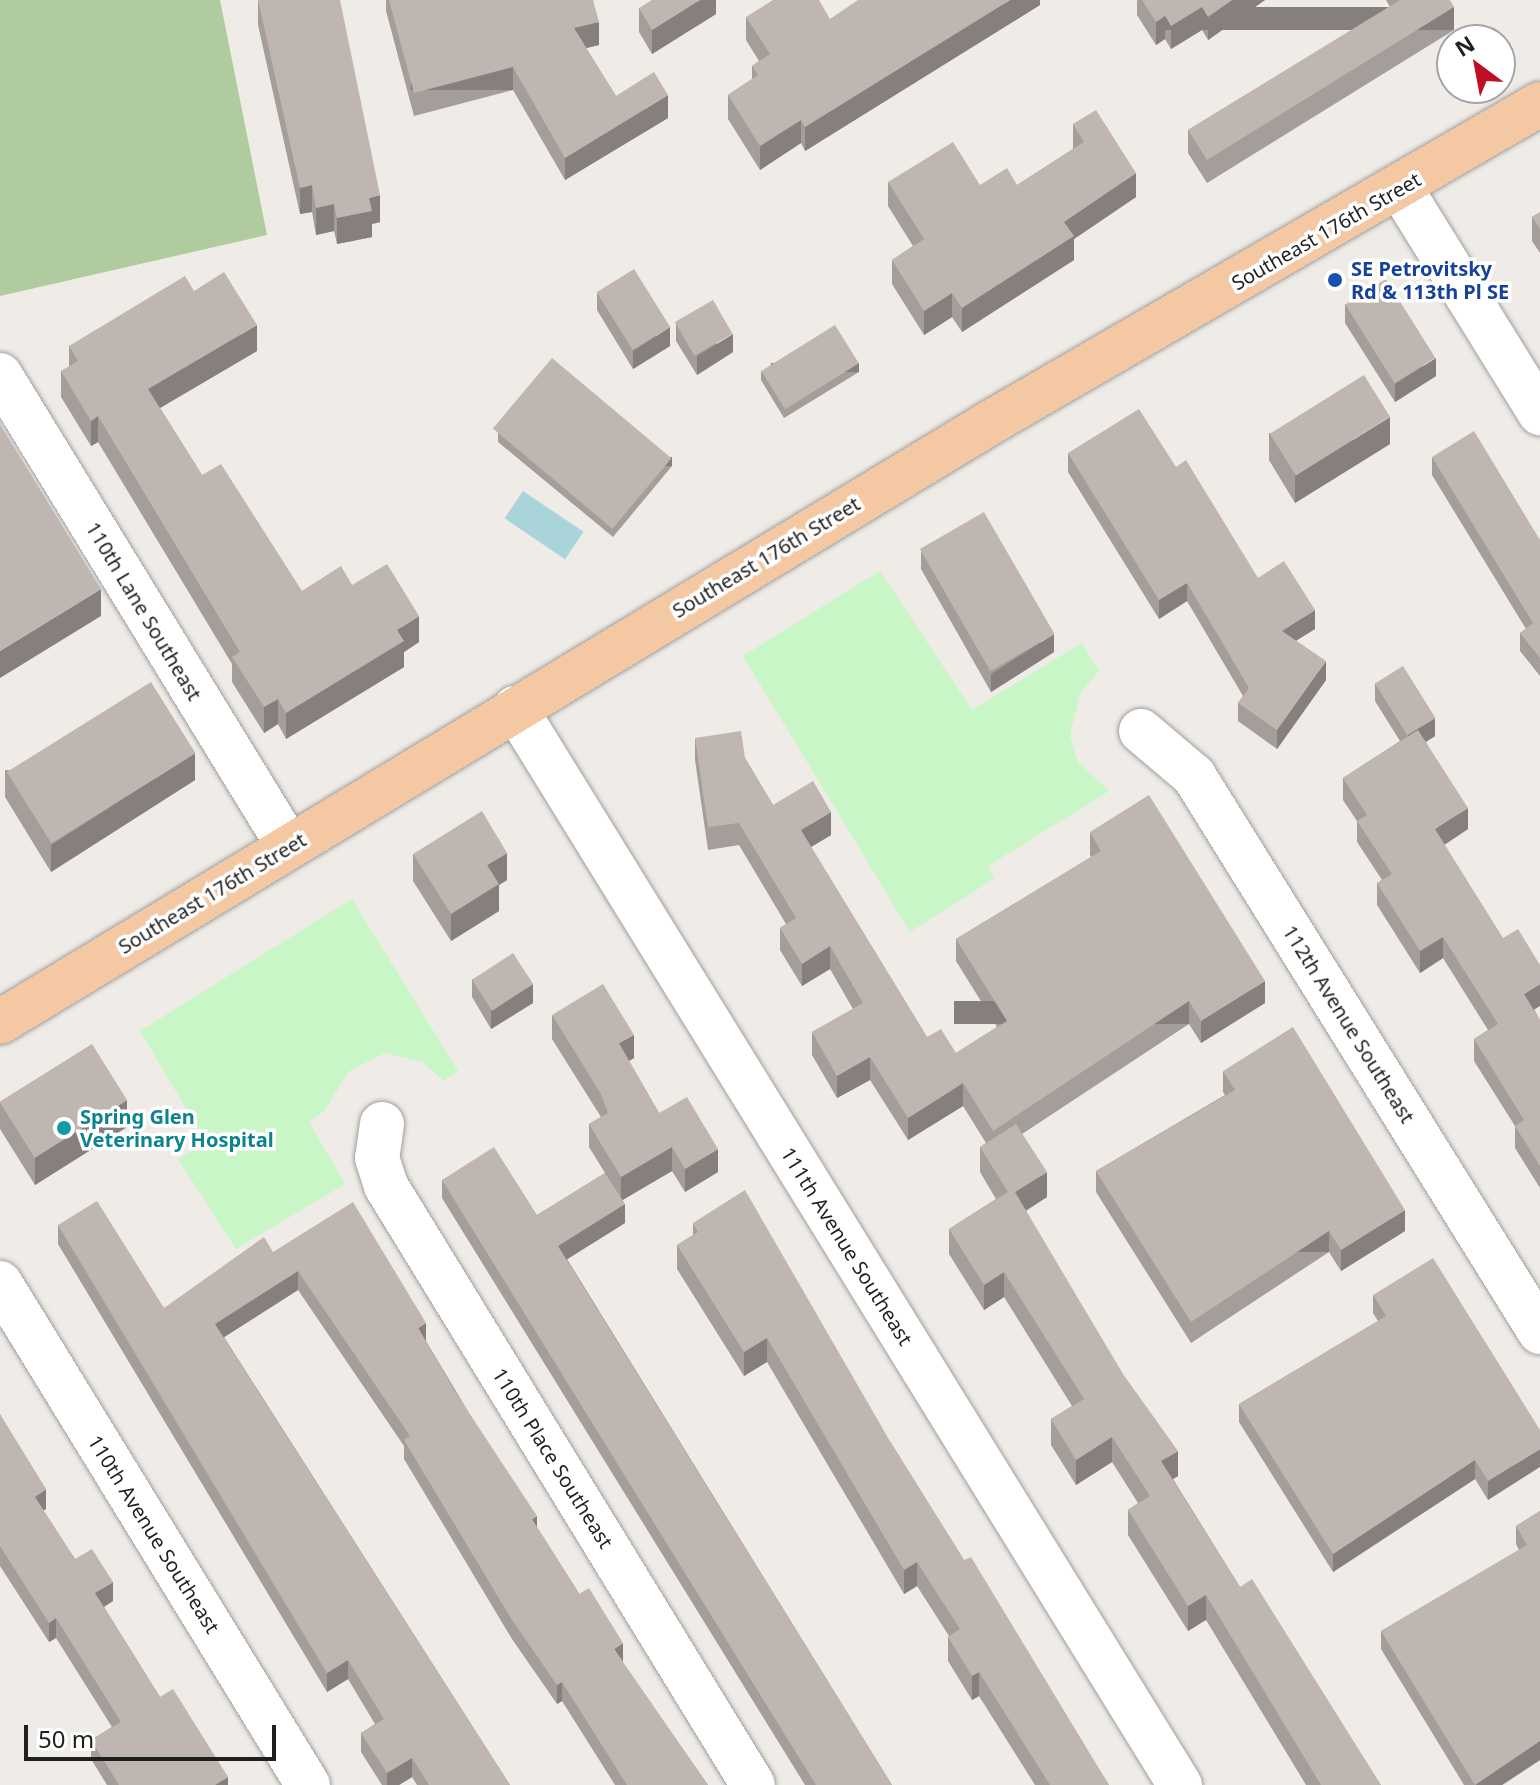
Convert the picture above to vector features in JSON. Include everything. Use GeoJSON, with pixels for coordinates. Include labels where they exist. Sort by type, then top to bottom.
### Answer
{"type":"FeatureCollection","features":[{"type":"Feature","properties":{"kind":"main road","name":"Southeast 176th Street"},"geometry":{"type":"LineString","coordinates":[[0,1022],[988,424],[1401,189],[1540,104]]}},
{"type":"Feature","properties":{"kind":"street"},"geometry":{"type":"LineString","coordinates":[[1401,189],[1540,413]]}},
{"type":"Feature","properties":{"kind":"street","name":"110th Lane Southeast"},"geometry":{"type":"LineString","coordinates":[[0,375],[289,847]]}},
{"type":"Feature","properties":{"kind":"street","name":"111th Avenue Southeast"},"geometry":{"type":"LineString","coordinates":[[515,708],[1180,1785]]}},
{"type":"Feature","properties":{"kind":"street","name":"112th Avenue Southeast"},"geometry":{"type":"LineString","coordinates":[[1141,731],[1194,776],[1540,1332]]}},
{"type":"Feature","properties":{"kind":"street","name":"110th Place Southeast"},"geometry":{"type":"LineString","coordinates":[[382,1124],[377,1158],[386,1186],[753,1785]]}},
{"type":"Feature","properties":{"kind":"street","name":"110th Avenue Southeast"},"geometry":{"type":"LineString","coordinates":[[0,1283],[308,1785]]}},
{"type":"Feature","properties":{"kind":"green space"},"geometry":{"type":"Polygon","coordinates":[[[0,0],[220,0],[267,235],[0,296],[0,0]]]}},
{"type":"Feature","properties":{"kind":"green space"},"geometry":{"type":"Polygon","coordinates":[[[880,571],[972,710],[1082,643],[1099,671],[1080,693],[1070,735],[1077,761],[1109,791],[988,866],[995,878],[910,932],[743,656],[880,571]]]}},
{"type":"Feature","properties":{"kind":"green space"},"geometry":{"type":"Polygon","coordinates":[[[352,899],[458,1071],[443,1081],[423,1062],[385,1053],[348,1072],[325,1110],[309,1122],[345,1184],[236,1249],[178,1159],[206,1142],[140,1031],[352,899]]]}},
{"type":"Feature","properties":{"kind":"water"},"geometry":{"type":"Polygon","coordinates":[[[523,491],[584,532],[565,559],[505,518],[523,491]]]}},
{"type":"Feature","properties":{"kind":"building"},"geometry":{"type":"Polygon","coordinates":[[[258,0],[340,0],[380,195],[369,198],[372,211],[337,218],[334,204],[316,208],[312,185],[300,188],[258,0]]]}},
{"type":"Feature","properties":{"kind":"building"},"geometry":{"type":"Polygon","coordinates":[[[389,0],[593,0],[599,22],[574,28],[616,96],[654,72],[668,95],[565,158],[513,67],[414,93],[389,0]]]}},
{"type":"Feature","properties":{"kind":"building"},"geometry":{"type":"Polygon","coordinates":[[[652,0],[700,0],[652,30],[639,8],[652,0]]]}},
{"type":"Feature","properties":{"kind":"building"},"geometry":{"type":"Polygon","coordinates":[[[773,0],[819,0],[830,19],[858,0],[1010,0],[805,127],[801,120],[760,146],[728,95],[758,75],[752,66],[770,54],[746,17],[773,0]]]}},
{"type":"Feature","properties":{"kind":"building"},"geometry":{"type":"Polygon","coordinates":[[[1142,0],[1232,0],[1208,17],[1202,7],[1171,26],[1165,16],[1156,22],[1142,0]]]}},
{"type":"Feature","properties":{"kind":"building"},"geometry":{"type":"Polygon","coordinates":[[[1400,0],[1450,0],[1454,7],[1207,160],[1188,130],[1400,0]]]}},
{"type":"Feature","properties":{"kind":"building"},"geometry":{"type":"Polygon","coordinates":[[[1096,110],[1136,173],[1064,222],[1074,236],[962,308],[952,293],[924,311],[892,260],[924,239],[888,182],[953,142],[980,185],[1007,168],[1017,185],[1084,142],[1073,124],[1096,110]]]}},
{"type":"Feature","properties":{"kind":"building"},"geometry":{"type":"Polygon","coordinates":[[[1540,212],[1540,229],[1532,217],[1540,212]]]}},
{"type":"Feature","properties":{"kind":"building"},"geometry":{"type":"Polygon","coordinates":[[[634,269],[670,327],[633,350],[597,292],[634,269]]]}},
{"type":"Feature","properties":{"kind":"building"},"geometry":{"type":"Polygon","coordinates":[[[224,272],[257,325],[148,389],[202,475],[221,464],[302,591],[341,566],[352,585],[387,564],[419,616],[397,630],[404,641],[286,713],[278,699],[264,707],[232,657],[240,652],[98,416],[91,421],[61,371],[78,361],[69,346],[185,276],[194,291],[224,272]]]}},
{"type":"Feature","properties":{"kind":"building"},"geometry":{"type":"Polygon","coordinates":[[[1386,279],[1435,358],[1395,383],[1345,304],[1386,279]]]}},
{"type":"Feature","properties":{"kind":"building"},"geometry":{"type":"Polygon","coordinates":[[[713,300],[732,334],[694,356],[675,322],[713,300]]]}},
{"type":"Feature","properties":{"kind":"building"},"geometry":{"type":"Polygon","coordinates":[[[835,325],[859,363],[785,409],[761,371],[835,325]]]}},
{"type":"Feature","properties":{"kind":"building"},"geometry":{"type":"Polygon","coordinates":[[[552,358],[672,458],[612,529],[493,428],[552,358]]]}},
{"type":"Feature","properties":{"kind":"building"},"geometry":{"type":"Polygon","coordinates":[[[1364,375],[1390,417],[1296,475],[1270,434],[1364,375]]]}},
{"type":"Feature","properties":{"kind":"building"},"geometry":{"type":"Polygon","coordinates":[[[1139,409],[1176,467],[1186,460],[1258,578],[1284,561],[1315,610],[1282,631],[1326,661],[1277,730],[1238,703],[1249,688],[1187,583],[1159,600],[1068,453],[1139,409]]]}},
{"type":"Feature","properties":{"kind":"building"},"geometry":{"type":"Polygon","coordinates":[[[0,424],[101,589],[0,651],[0,424]]]}},
{"type":"Feature","properties":{"kind":"building"},"geometry":{"type":"Polygon","coordinates":[[[1474,431],[1540,540],[1540,658],[1520,633],[1533,623],[1432,457],[1474,431]]]}},
{"type":"Feature","properties":{"kind":"building"},"geometry":{"type":"Polygon","coordinates":[[[984,512],[1054,634],[990,671],[920,549],[984,512]]]}},
{"type":"Feature","properties":{"kind":"building"},"geometry":{"type":"Polygon","coordinates":[[[1403,666],[1435,718],[1407,735],[1375,683],[1403,666]]]}},
{"type":"Feature","properties":{"kind":"building"},"geometry":{"type":"Polygon","coordinates":[[[151,682],[196,753],[51,843],[7,772],[151,682]]]}},
{"type":"Feature","properties":{"kind":"building"},"geometry":{"type":"Polygon","coordinates":[[[1418,730],[1468,808],[1435,829],[1503,938],[1518,929],[1540,965],[1540,984],[1524,994],[1540,1020],[1540,1166],[1515,1126],[1524,1120],[1474,1039],[1498,1024],[1443,937],[1420,951],[1377,883],[1392,874],[1357,821],[1367,815],[1343,778],[1418,730]]]}},
{"type":"Feature","properties":{"kind":"building"},"geometry":{"type":"Polygon","coordinates":[[[741,731],[745,758],[773,805],[813,781],[831,812],[801,830],[927,1037],[941,1029],[956,1053],[1007,1021],[956,939],[1101,851],[1090,832],[1149,795],[1265,981],[1201,1021],[1189,1001],[993,1131],[963,1083],[908,1118],[870,1057],[837,1076],[812,1032],[863,1003],[830,946],[802,964],[780,928],[796,918],[739,823],[708,827],[695,738],[741,731]]]}},
{"type":"Feature","properties":{"kind":"building"},"geometry":{"type":"Polygon","coordinates":[[[482,811],[507,853],[487,865],[499,884],[451,914],[413,854],[482,811]]]}},
{"type":"Feature","properties":{"kind":"building"},"geometry":{"type":"Polygon","coordinates":[[[513,953],[533,984],[492,1011],[472,980],[513,953]]]}},
{"type":"Feature","properties":{"kind":"building"},"geometry":{"type":"Polygon","coordinates":[[[603,984],[634,1035],[619,1043],[659,1113],[687,1097],[718,1149],[685,1169],[672,1147],[621,1177],[589,1124],[608,1113],[601,1094],[552,1015],[603,984]]]}},
{"type":"Feature","properties":{"kind":"building"},"geometry":{"type":"Polygon","coordinates":[[[1293,1027],[1405,1210],[1341,1250],[1329,1231],[1191,1322],[1096,1171],[1235,1090],[1223,1071],[1293,1027]]]}},
{"type":"Feature","properties":{"kind":"building"},"geometry":{"type":"Polygon","coordinates":[[[92,1044],[127,1100],[35,1158],[0,1101],[92,1044]]]}},
{"type":"Feature","properties":{"kind":"building"},"geometry":{"type":"Polygon","coordinates":[[[1016,1124],[1047,1172],[1015,1192],[1123,1374],[1178,1451],[1161,1461],[1240,1587],[1252,1579],[1381,1785],[1321,1785],[1206,1595],[1188,1606],[1128,1510],[1150,1496],[1112,1437],[1076,1460],[1051,1419],[1084,1399],[1004,1272],[984,1285],[949,1229],[1008,1192],[980,1147],[1016,1124]]]}},
{"type":"Feature","properties":{"kind":"building"},"geometry":{"type":"Polygon","coordinates":[[[494,1147],[537,1215],[605,1173],[625,1204],[558,1246],[892,1785],[816,1785],[442,1180],[494,1147]]]}},
{"type":"Feature","properties":{"kind":"building"},"geometry":{"type":"Polygon","coordinates":[[[745,1190],[891,1443],[964,1560],[971,1557],[1109,1785],[1050,1785],[979,1672],[972,1676],[948,1637],[960,1629],[917,1562],[904,1570],[767,1338],[744,1352],[677,1245],[698,1232],[693,1223],[745,1190]]]}},
{"type":"Feature","properties":{"kind":"building"},"geometry":{"type":"Polygon","coordinates":[[[97,1201],[164,1308],[264,1237],[273,1252],[353,1202],[426,1323],[418,1328],[454,1390],[537,1516],[532,1519],[579,1594],[589,1588],[623,1643],[614,1649],[708,1785],[627,1785],[562,1682],[557,1685],[512,1620],[404,1440],[410,1436],[298,1271],[215,1324],[510,1785],[429,1785],[412,1758],[387,1773],[361,1733],[384,1719],[348,1660],[327,1673],[58,1225],[97,1201]]]}},
{"type":"Feature","properties":{"kind":"building"},"geometry":{"type":"Polygon","coordinates":[[[1433,1258],[1540,1430],[1540,1449],[1488,1481],[1475,1460],[1333,1554],[1239,1404],[1386,1316],[1373,1295],[1433,1258]]]}},
{"type":"Feature","properties":{"kind":"building"},"geometry":{"type":"Polygon","coordinates":[[[0,1414],[46,1489],[35,1497],[75,1559],[92,1549],[113,1582],[95,1593],[160,1697],[173,1689],[228,1777],[215,1785],[119,1785],[91,1740],[121,1722],[56,1618],[49,1623],[0,1546],[0,1414]]]}},
{"type":"Feature","properties":{"kind":"building"},"geometry":{"type":"Polygon","coordinates":[[[1540,1511],[1540,1741],[1475,1785],[1381,1631],[1527,1545],[1516,1526],[1540,1511]]]}},
{"type":"Feature","properties":{"kind":"place","name":"SE Petrovitsky Rd & 113th Pl SE"},"geometry":{"type":"Point","coordinates":[1335,280]}},
{"type":"Feature","properties":{"kind":"place","name":"Spring Glen Veterinary Hospital"},"geometry":{"type":"Point","coordinates":[64,1128]}}]}
